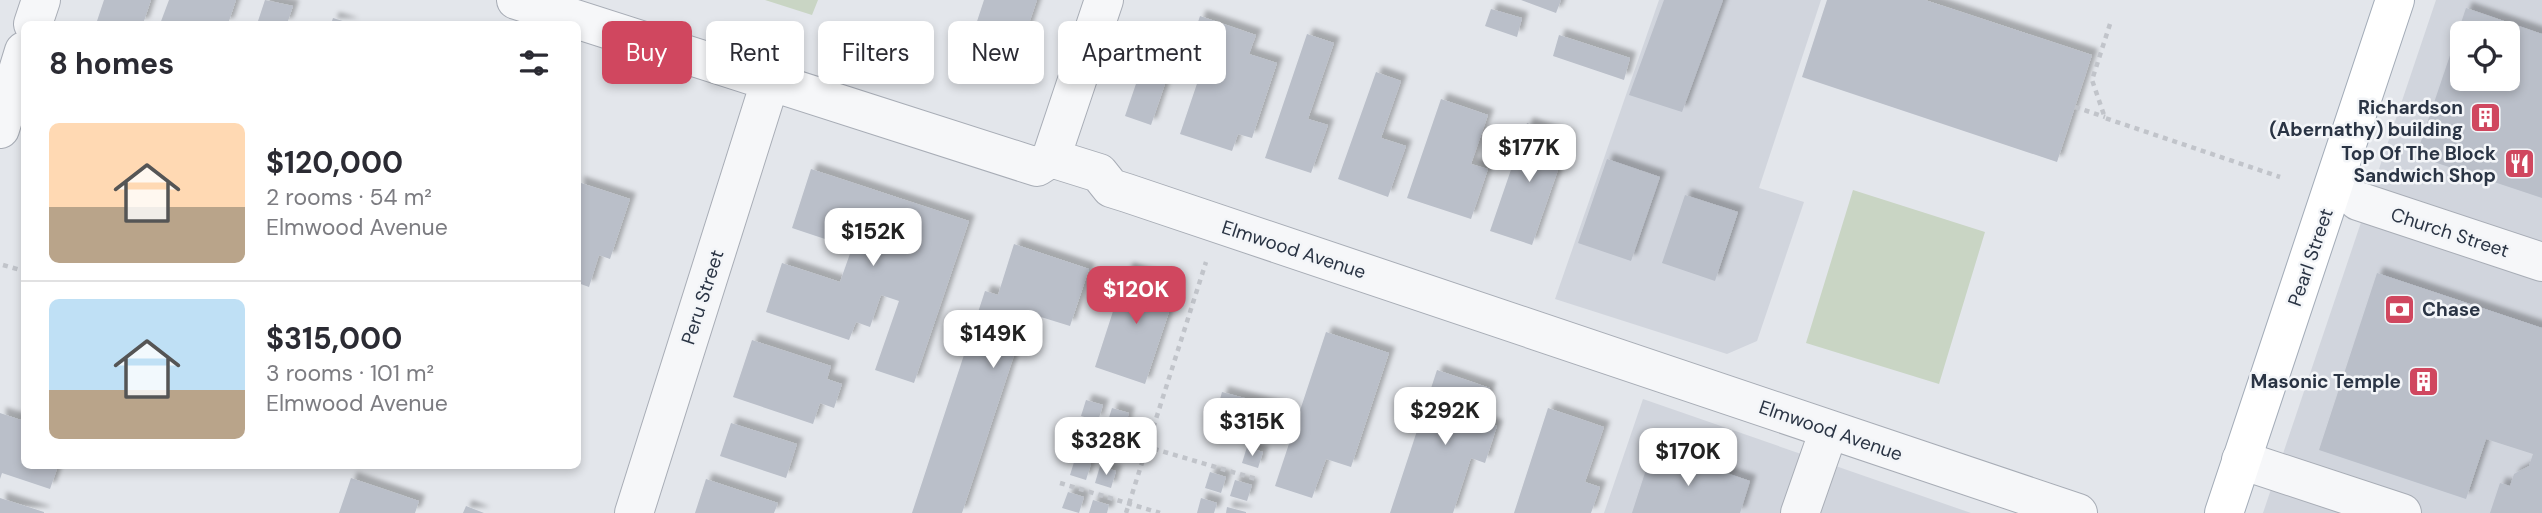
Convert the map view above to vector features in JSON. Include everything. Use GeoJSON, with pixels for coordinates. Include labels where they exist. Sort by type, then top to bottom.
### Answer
{"type":"FeatureCollection","features":[{"type":"Feature","properties":{"kind":"main road","name":"Pearl Street"},"geometry":{"type":"LineString","coordinates":[[2224,513],[2395,0]]}},
{"type":"Feature","properties":{"kind":"street"},"geometry":{"type":"LineString","coordinates":[[34,21],[41,0]]}},
{"type":"Feature","properties":{"kind":"street","name":"Elmwood Avenue"},"geometry":{"type":"LineString","coordinates":[[516,0],[581,21]]}},
{"type":"Feature","properties":{"kind":"street"},"geometry":{"type":"LineString","coordinates":[[1051,158],[1104,0]]}},
{"type":"Feature","properties":{"kind":"street","name":"Elmwood Avenue"},"geometry":{"type":"LineString","coordinates":[[581,21],[706,62]]}},
{"type":"Feature","properties":{"kind":"street"},"geometry":{"type":"LineString","coordinates":[[0,129],[21,61]]}},
{"type":"Feature","properties":{"kind":"street","name":"Peru Street"},"geometry":{"type":"LineString","coordinates":[[634,513],[768,84]]}},
{"type":"Feature","properties":{"kind":"street","name":"Elmwood Avenue"},"geometry":{"type":"LineString","coordinates":[[775,84],[1030,166],[1037,167],[1051,158],[1099,173],[1111,188],[1702,384],[1829,430],[2078,513]]}},
{"type":"Feature","properties":{"kind":"street","name":"Church Street"},"geometry":{"type":"LineString","coordinates":[[2358,201],[2542,262]]}},
{"type":"Feature","properties":{"kind":"street"},"geometry":{"type":"LineString","coordinates":[[1800,513],[1829,430]]}},
{"type":"Feature","properties":{"kind":"street"},"geometry":{"type":"LineString","coordinates":[[2241,460],[2402,513]]}},
{"type":"Feature","properties":{"kind":"path"},"geometry":{"type":"LineString","coordinates":[[2105,118],[2092,80],[2110,24]]}},
{"type":"Feature","properties":{"kind":"path"},"geometry":{"type":"LineString","coordinates":[[2075,107],[2280,177]]}},
{"type":"Feature","properties":{"kind":"path"},"geometry":{"type":"LineString","coordinates":[[1126,513],[1218,224]]}},
{"type":"Feature","properties":{"kind":"path"},"geometry":{"type":"LineString","coordinates":[[3,265],[21,270]]}},
{"type":"Feature","properties":{"kind":"path"},"geometry":{"type":"LineString","coordinates":[[1077,426],[1256,479]]}},
{"type":"Feature","properties":{"kind":"path"},"geometry":{"type":"LineString","coordinates":[[1060,483],[1160,513]]}},
{"type":"Feature","properties":{"kind":"shaded area"},"geometry":{"type":"Polygon","coordinates":[[[1659,0],[1821,0],[1759,188],[1804,202],[1757,341],[1727,354],[1555,299],[1659,0]]]}},
{"type":"Feature","properties":{"kind":"shaded area"},"geometry":{"type":"Polygon","coordinates":[[[2436,0],[2542,0],[2542,513],[2263,513],[2436,0]]]}},
{"type":"Feature","properties":{"kind":"shaded area"},"geometry":{"type":"Polygon","coordinates":[[[1643,399],[1971,513],[1604,513],[1643,399]]]}},
{"type":"Feature","properties":{"kind":"green space"},"geometry":{"type":"Polygon","coordinates":[[[765,0],[818,0],[812,15],[765,0]]]}},
{"type":"Feature","properties":{"kind":"green space"},"geometry":{"type":"Polygon","coordinates":[[[1853,190],[1985,232],[1939,384],[1806,343],[1853,190]]]}},
{"type":"Feature","properties":{"kind":"building"},"geometry":{"type":"Polygon","coordinates":[[[104,0],[151,0],[144,21],[97,21],[104,0]]]}},
{"type":"Feature","properties":{"kind":"building"},"geometry":{"type":"Polygon","coordinates":[[[169,0],[236,0],[229,21],[161,21],[169,0]]]}},
{"type":"Feature","properties":{"kind":"building"},"geometry":{"type":"Polygon","coordinates":[[[265,0],[293,6],[288,21],[258,21],[265,0]]]}},
{"type":"Feature","properties":{"kind":"building"},"geometry":{"type":"Polygon","coordinates":[[[984,0],[1037,0],[1030,21],[977,21],[984,0]]]}},
{"type":"Feature","properties":{"kind":"building"},"geometry":{"type":"Polygon","coordinates":[[[1521,0],[1561,0],[1556,13],[1521,0]]]}},
{"type":"Feature","properties":{"kind":"building"},"geometry":{"type":"Polygon","coordinates":[[[1664,0],[1723,0],[1682,112],[1629,95],[1664,0]]]}},
{"type":"Feature","properties":{"kind":"building"},"geometry":{"type":"Polygon","coordinates":[[[1827,0],[1925,0],[2092,55],[2057,162],[1802,77],[1827,0]]]}},
{"type":"Feature","properties":{"kind":"building","name":"Richardson (Abernathy) building"},"geometry":{"type":"Polygon","coordinates":[[[2466,8],[2504,21],[2462,21],[2466,8]]]}},
{"type":"Feature","properties":{"kind":"building"},"geometry":{"type":"Polygon","coordinates":[[[1491,9],[1522,18],[1517,37],[1485,26],[1491,9]]]}},
{"type":"Feature","properties":{"kind":"building"},"geometry":{"type":"Polygon","coordinates":[[[1200,16],[1215,21],[1198,21],[1200,16]]]}},
{"type":"Feature","properties":{"kind":"building"},"geometry":{"type":"Polygon","coordinates":[[[1226,25],[1256,35],[1249,54],[1277,63],[1252,138],[1238,134],[1232,151],[1180,134],[1197,84],[1226,84],[1226,25]]]}},
{"type":"Feature","properties":{"kind":"building","name":"Richardson (Abernathy) building"},"geometry":{"type":"Polygon","coordinates":[[[2520,26],[2542,34],[2542,198],[2416,156],[2450,55],[2450,91],[2520,91],[2520,26]]]}},
{"type":"Feature","properties":{"kind":"building"},"geometry":{"type":"Polygon","coordinates":[[[1307,34],[1334,43],[1308,119],[1328,125],[1311,173],[1265,158],[1307,34]]]}},
{"type":"Feature","properties":{"kind":"building"},"geometry":{"type":"Polygon","coordinates":[[[1559,35],[1630,58],[1624,80],[1553,56],[1559,35]]]}},
{"type":"Feature","properties":{"kind":"building"},"geometry":{"type":"Polygon","coordinates":[[[1376,72],[1401,81],[1381,138],[1406,146],[1388,197],[1338,179],[1376,72]]]}},
{"type":"Feature","properties":{"kind":"building"},"geometry":{"type":"Polygon","coordinates":[[[1136,84],[1165,84],[1151,125],[1125,116],[1136,84]]]}},
{"type":"Feature","properties":{"kind":"building"},"geometry":{"type":"Polygon","coordinates":[[[1441,99],[1488,115],[1471,164],[1488,169],[1471,219],[1407,198],[1441,99]]]}},
{"type":"Feature","properties":{"kind":"building"},"geometry":{"type":"Polygon","coordinates":[[[1527,123],[1569,138],[1532,245],[1490,231],[1527,123]]]}},
{"type":"Feature","properties":{"kind":"building"},"geometry":{"type":"Polygon","coordinates":[[[1607,159],[1660,177],[1631,261],[1578,243],[1607,159]]]}},
{"type":"Feature","properties":{"kind":"building"},"geometry":{"type":"Polygon","coordinates":[[[811,169],[969,221],[914,383],[875,370],[899,301],[881,295],[870,327],[856,322],[849,340],[766,312],[782,263],[840,282],[852,248],[792,228],[811,169]]]}},
{"type":"Feature","properties":{"kind":"building"},"geometry":{"type":"Polygon","coordinates":[[[581,183],[630,199],[610,259],[599,255],[589,287],[581,284],[581,183]]]}},
{"type":"Feature","properties":{"kind":"building"},"geometry":{"type":"Polygon","coordinates":[[[1685,195],[1738,212],[1715,281],[1662,263],[1685,195]]]}},
{"type":"Feature","properties":{"kind":"building"},"geometry":{"type":"Polygon","coordinates":[[[1014,244],[1089,269],[1070,326],[1028,313],[962,513],[912,513],[985,291],[998,295],[1014,244]]]}},
{"type":"Feature","properties":{"kind":"building"},"geometry":{"type":"Polygon","coordinates":[[[1127,268],[1178,285],[1145,384],[1095,367],[1127,268]]]}},
{"type":"Feature","properties":{"kind":"building","name":"Masonic Temple"},"geometry":{"type":"Polygon","coordinates":[[[2377,273],[2542,328],[2542,513],[2490,513],[2500,483],[2510,486],[2514,474],[2529,466],[2533,454],[2486,439],[2466,499],[2319,450],[2377,273]]]}},
{"type":"Feature","properties":{"kind":"building"},"geometry":{"type":"Polygon","coordinates":[[[1326,332],[1389,353],[1351,467],[1326,459],[1312,498],[1275,486],[1326,332]]]}},
{"type":"Feature","properties":{"kind":"building"},"geometry":{"type":"Polygon","coordinates":[[[752,340],[831,366],[827,379],[842,384],[834,408],[820,403],[813,424],[733,397],[752,340]]]}},
{"type":"Feature","properties":{"kind":"building"},"geometry":{"type":"Polygon","coordinates":[[[1437,370],[1490,388],[1480,420],[1497,426],[1485,463],[1471,458],[1453,513],[1390,513],[1437,370]]]}},
{"type":"Feature","properties":{"kind":"building"},"geometry":{"type":"Polygon","coordinates":[[[1222,392],[1279,407],[1271,434],[1215,418],[1222,392]]]}},
{"type":"Feature","properties":{"kind":"building"},"geometry":{"type":"Polygon","coordinates":[[[1086,400],[1103,405],[1098,421],[1081,416],[1086,400]]]}},
{"type":"Feature","properties":{"kind":"building"},"geometry":{"type":"Polygon","coordinates":[[[1112,408],[1129,413],[1124,430],[1107,424],[1112,408]]]}},
{"type":"Feature","properties":{"kind":"building"},"geometry":{"type":"Polygon","coordinates":[[[1548,408],[1604,427],[1585,482],[1600,487],[1591,513],[1514,513],[1548,408]]]}},
{"type":"Feature","properties":{"kind":"building"},"geometry":{"type":"Polygon","coordinates":[[[0,413],[21,420],[21,469],[57,469],[50,489],[2,473],[0,479],[0,413]]]}},
{"type":"Feature","properties":{"kind":"building"},"geometry":{"type":"Polygon","coordinates":[[[731,423],[797,444],[786,478],[720,456],[731,423]]]}},
{"type":"Feature","properties":{"kind":"building"},"geometry":{"type":"Polygon","coordinates":[[[1083,434],[1099,439],[1094,455],[1077,450],[1083,434]]]}},
{"type":"Feature","properties":{"kind":"building"},"geometry":{"type":"Polygon","coordinates":[[[1108,441],[1124,446],[1120,463],[1103,458],[1108,441]]]}},
{"type":"Feature","properties":{"kind":"building"},"geometry":{"type":"Polygon","coordinates":[[[1247,447],[1263,452],[1258,468],[1242,463],[1247,447]]]}},
{"type":"Feature","properties":{"kind":"building"},"geometry":{"type":"Polygon","coordinates":[[[1653,448],[1750,481],[1740,513],[1632,513],[1653,448]]]}},
{"type":"Feature","properties":{"kind":"building"},"geometry":{"type":"Polygon","coordinates":[[[1075,459],[1091,464],[1086,480],[1070,475],[1075,459]]]}},
{"type":"Feature","properties":{"kind":"building"},"geometry":{"type":"Polygon","coordinates":[[[1100,466],[1116,471],[1111,488],[1095,483],[1100,466]]]}},
{"type":"Feature","properties":{"kind":"building"},"geometry":{"type":"Polygon","coordinates":[[[1210,472],[1226,477],[1221,493],[1205,488],[1210,472]]]}},
{"type":"Feature","properties":{"kind":"building"},"geometry":{"type":"Polygon","coordinates":[[[351,478],[419,501],[415,513],[339,513],[351,478]]]}},
{"type":"Feature","properties":{"kind":"building"},"geometry":{"type":"Polygon","coordinates":[[[706,479],[778,503],[774,513],[695,513],[706,479]]]}},
{"type":"Feature","properties":{"kind":"building"},"geometry":{"type":"Polygon","coordinates":[[[1235,480],[1252,485],[1247,501],[1230,496],[1235,480]]]}},
{"type":"Feature","properties":{"kind":"building"},"geometry":{"type":"Polygon","coordinates":[[[1068,492],[1084,497],[1079,513],[1062,508],[1068,492]]]}},
{"type":"Feature","properties":{"kind":"building"},"geometry":{"type":"Polygon","coordinates":[[[0,498],[44,512],[44,513],[0,513],[0,498]]]}},
{"type":"Feature","properties":{"kind":"building"},"geometry":{"type":"Polygon","coordinates":[[[1201,498],[1217,503],[1214,513],[1197,513],[1201,498]]]}},
{"type":"Feature","properties":{"kind":"building"},"geometry":{"type":"Polygon","coordinates":[[[1093,500],[1109,505],[1107,513],[1089,513],[1093,500]]]}},
{"type":"Feature","properties":{"kind":"building"},"geometry":{"type":"Polygon","coordinates":[[[466,506],[484,513],[463,513],[466,506]]]}},
{"type":"Feature","properties":{"kind":"building"},"geometry":{"type":"Polygon","coordinates":[[[1227,507],[1246,512],[1246,513],[1226,513],[1227,507]]]}},
{"type":"Feature","properties":{"kind":"place","name":"Richardson (Abernathy) building"},"geometry":{"type":"Point","coordinates":[2486,118]}},
{"type":"Feature","properties":{"kind":"place","name":"Top Of The Block Sandwich Shop"},"geometry":{"type":"Point","coordinates":[2519,164]}},
{"type":"Feature","properties":{"kind":"place","name":"Chase"},"geometry":{"type":"Point","coordinates":[2399,309]}},
{"type":"Feature","properties":{"kind":"place","name":"Masonic Temple"},"geometry":{"type":"Point","coordinates":[2424,381]}}]}
